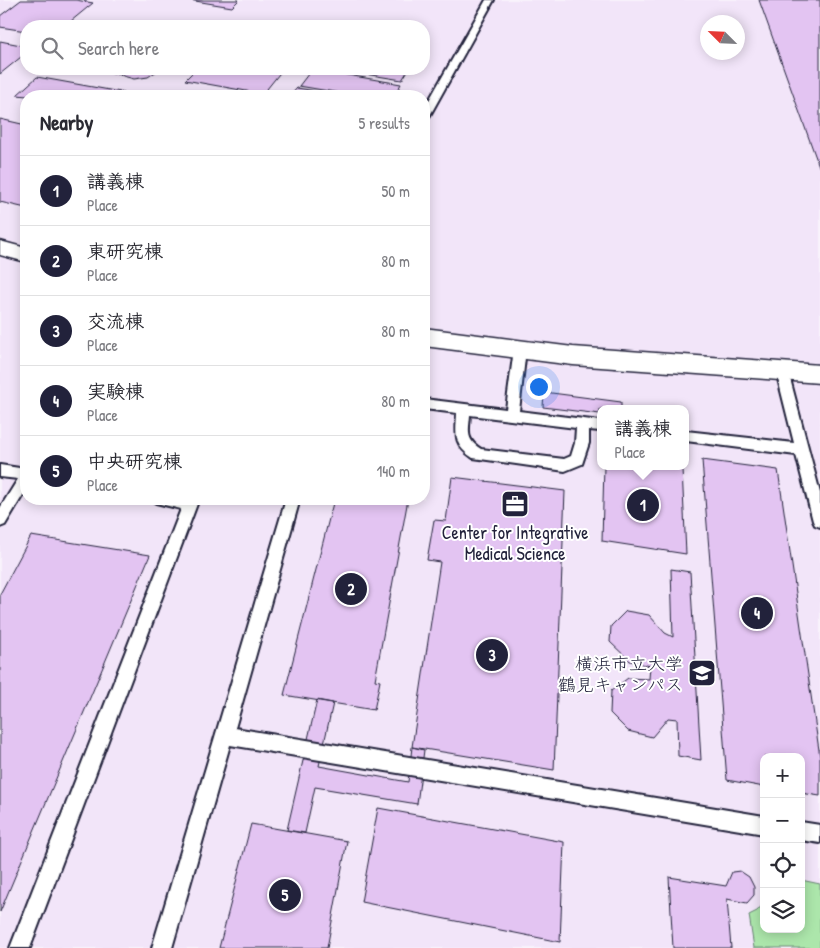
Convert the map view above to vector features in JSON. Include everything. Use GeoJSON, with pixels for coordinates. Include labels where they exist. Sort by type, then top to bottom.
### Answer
{"type":"FeatureCollection","features":[{"type":"Feature","properties":{"kind":"street"},"geometry":{"type":"LineString","coordinates":[[0,248],[20,253]]}},
{"type":"Feature","properties":{"kind":"street"},"geometry":{"type":"LineString","coordinates":[[430,338],[573,356],[820,374]]}},
{"type":"Feature","properties":{"kind":"lane"},"geometry":{"type":"LineString","coordinates":[[430,106],[490,0]]}},
{"type":"Feature","properties":{"kind":"lane"},"geometry":{"type":"LineString","coordinates":[[512,415],[520,349]]}},
{"type":"Feature","properties":{"kind":"lane"},"geometry":{"type":"LineString","coordinates":[[782,371],[820,521]]}},
{"type":"Feature","properties":{"kind":"lane"},"geometry":{"type":"LineString","coordinates":[[430,405],[597,426]]}},
{"type":"Feature","properties":{"kind":"lane"},"geometry":{"type":"LineString","coordinates":[[464,409],[462,438],[468,448],[478,454],[495,457],[565,465],[578,460],[582,443],[583,424]]}},
{"type":"Feature","properties":{"kind":"lane"},"geometry":{"type":"LineString","coordinates":[[689,436],[802,450]]}},
{"type":"Feature","properties":{"kind":"lane"},"geometry":{"type":"LineString","coordinates":[[0,471],[20,476]]}},
{"type":"Feature","properties":{"kind":"lane"},"geometry":{"type":"LineString","coordinates":[[0,521],[20,487]]}},
{"type":"Feature","properties":{"kind":"lane"},"geometry":{"type":"LineString","coordinates":[[20,948],[190,505]]}},
{"type":"Feature","properties":{"kind":"lane"},"geometry":{"type":"LineString","coordinates":[[162,948],[291,505]]}},
{"type":"Feature","properties":{"kind":"lane"},"geometry":{"type":"LineString","coordinates":[[224,735],[760,824]]}},
{"type":"Feature","properties":{"kind":"lane"},"geometry":{"type":"LineString","coordinates":[[805,832],[820,834]]}},
{"type":"Feature","properties":{"kind":"shaded area"},"geometry":{"type":"Polygon","coordinates":[[[0,0],[820,0],[820,948],[0,948],[0,0]]]}},
{"type":"Feature","properties":{"kind":"green space"},"geometry":{"type":"Polygon","coordinates":[[[805,881],[820,884],[820,948],[754,948],[749,915],[760,908],[760,933],[805,933],[805,881]]]}},
{"type":"Feature","properties":{"kind":"building"},"geometry":{"type":"Polygon","coordinates":[[[21,0],[76,0],[93,3],[72,20],[20,20],[20,30],[0,27],[0,16],[21,0]]]}},
{"type":"Feature","properties":{"kind":"building"},"geometry":{"type":"Polygon","coordinates":[[[189,0],[239,0],[232,7],[189,0]]]}},
{"type":"Feature","properties":{"kind":"building"},"geometry":{"type":"Polygon","coordinates":[[[759,0],[820,0],[820,169],[759,0]]]}},
{"type":"Feature","properties":{"kind":"building"},"geometry":{"type":"Polygon","coordinates":[[[0,41],[20,45],[20,58],[0,74],[0,41]]]}},
{"type":"Feature","properties":{"kind":"building"},"geometry":{"type":"Polygon","coordinates":[[[122,75],[151,75],[134,79],[122,75]]]}},
{"type":"Feature","properties":{"kind":"building"},"geometry":{"type":"Polygon","coordinates":[[[190,75],[278,75],[266,90],[241,90],[185,80],[190,75]]]}},
{"type":"Feature","properties":{"kind":"building"},"geometry":{"type":"Polygon","coordinates":[[[307,75],[348,75],[401,84],[398,90],[323,90],[299,86],[307,75]]]}},
{"type":"Feature","properties":{"kind":"building"},"geometry":{"type":"Polygon","coordinates":[[[371,75],[405,75],[402,80],[371,75]]]}},
{"type":"Feature","properties":{"kind":"building"},"geometry":{"type":"Polygon","coordinates":[[[37,77],[110,90],[23,90],[37,77]]]}},
{"type":"Feature","properties":{"kind":"building"},"geometry":{"type":"Polygon","coordinates":[[[0,119],[20,124],[20,207],[0,202],[0,119]]]}},
{"type":"Feature","properties":{"kind":"building"},"geometry":{"type":"Polygon","coordinates":[[[544,392],[621,402],[621,405],[597,405],[597,414],[543,407],[544,392]]]}},
{"type":"Feature","properties":{"kind":"building"},"geometry":{"type":"Polygon","coordinates":[[[702,460],[778,470],[820,757],[820,796],[805,794],[805,753],[760,753],[760,786],[727,780],[702,460]]]}},
{"type":"Feature","properties":{"kind":"building"},"geometry":{"type":"Polygon","coordinates":[[[604,470],[682,470],[686,554],[602,541],[604,470]]]}},
{"type":"Feature","properties":{"kind":"building"},"geometry":{"type":"Polygon","coordinates":[[[452,477],[565,491],[554,770],[412,747],[440,562],[427,560],[434,520],[446,521],[452,477]]]}},
{"type":"Feature","properties":{"kind":"building"},"geometry":{"type":"Polygon","coordinates":[[[332,505],[407,505],[375,680],[380,681],[374,710],[284,695],[332,505]]]}},
{"type":"Feature","properties":{"kind":"building"},"geometry":{"type":"Polygon","coordinates":[[[31,536],[150,555],[0,912],[0,594],[31,536]]]}},
{"type":"Feature","properties":{"kind":"building"},"geometry":{"type":"Polygon","coordinates":[[[671,569],[690,572],[701,760],[678,756],[677,719],[668,718],[652,737],[628,731],[610,713],[611,691],[628,678],[649,679],[650,666],[630,661],[610,642],[611,626],[626,611],[649,615],[665,633],[673,637],[671,569]]]}},
{"type":"Feature","properties":{"kind":"building"},"geometry":{"type":"Polygon","coordinates":[[[317,700],[333,703],[319,766],[408,782],[412,747],[424,750],[417,804],[315,787],[305,833],[287,830],[317,700]]]}},
{"type":"Feature","properties":{"kind":"building"},"geometry":{"type":"Polygon","coordinates":[[[378,808],[564,842],[560,942],[361,902],[378,808]]]}},
{"type":"Feature","properties":{"kind":"building"},"geometry":{"type":"Polygon","coordinates":[[[251,824],[347,841],[327,948],[219,948],[251,824]]]}},
{"type":"Feature","properties":{"kind":"building"},"geometry":{"type":"Polygon","coordinates":[[[740,871],[749,877],[754,887],[754,895],[747,903],[727,899],[731,948],[673,948],[669,877],[726,886],[732,872],[740,871]]]}},
{"type":"Feature","properties":{"kind":"place","name":"Center for Integrative Medical Science"},"geometry":{"type":"Point","coordinates":[515,504]}},
{"type":"Feature","properties":{"kind":"place","name":"講義棟"},"geometry":{"type":"Point","coordinates":[643,505]}},
{"type":"Feature","properties":{"kind":"place","name":"東研究棟"},"geometry":{"type":"Point","coordinates":[351,589]}},
{"type":"Feature","properties":{"kind":"place","name":"実験棟"},"geometry":{"type":"Point","coordinates":[757,613]}},
{"type":"Feature","properties":{"kind":"place","name":"交流棟"},"geometry":{"type":"Point","coordinates":[492,655]}},
{"type":"Feature","properties":{"kind":"place","name":"横浜市立大学 鶴見キャンパス"},"geometry":{"type":"Point","coordinates":[702,673]}},
{"type":"Feature","properties":{"kind":"place","name":"中央研究棟"},"geometry":{"type":"Point","coordinates":[285,895]}}]}
